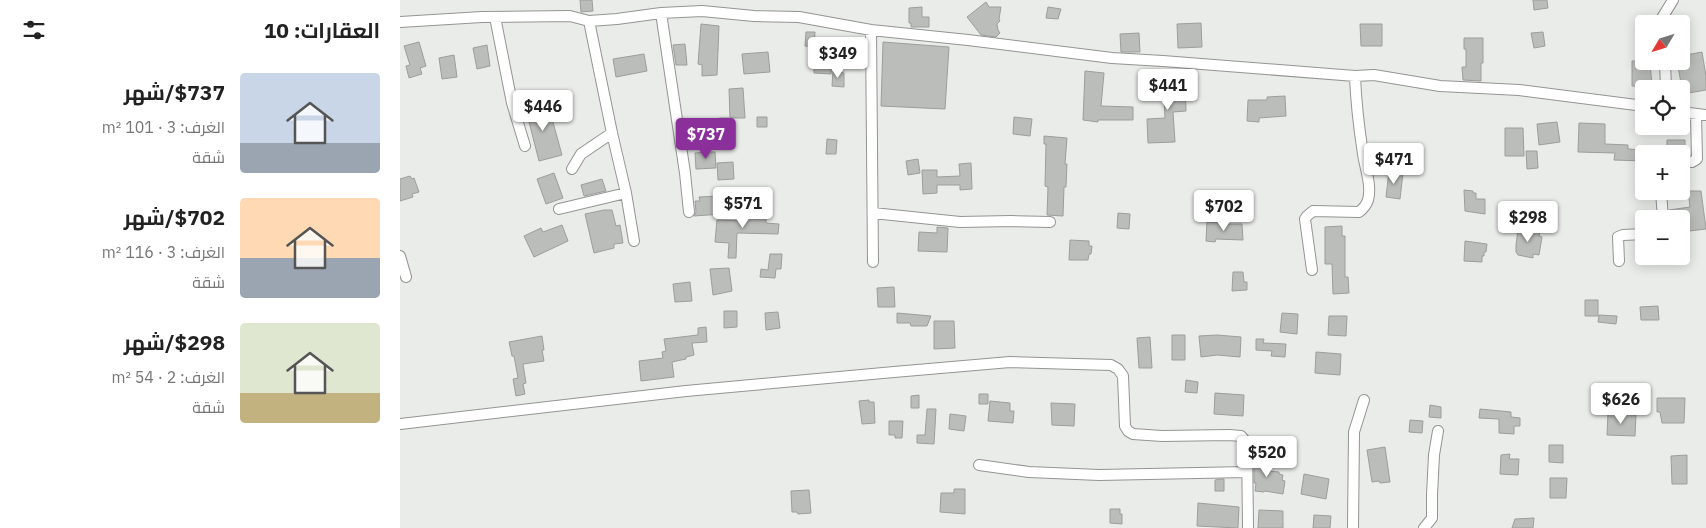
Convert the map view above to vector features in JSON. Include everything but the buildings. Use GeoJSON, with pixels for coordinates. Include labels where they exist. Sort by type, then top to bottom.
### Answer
{"type":"FeatureCollection","features":[{"type":"Feature","properties":{"kind":"street"},"geometry":{"type":"LineString","coordinates":[[1664,15],[1673,0]]}},
{"type":"Feature","properties":{"kind":"street"},"geometry":{"type":"LineString","coordinates":[[400,22],[495,17],[570,16],[589,20],[617,19],[661,13],[702,11],[799,18],[871,30],[1112,58],[1355,76],[1374,75],[1440,86],[1519,90],[1635,105]]}},
{"type":"Feature","properties":{"kind":"street"},"geometry":{"type":"LineString","coordinates":[[661,13],[689,212]]}},
{"type":"Feature","properties":{"kind":"street"},"geometry":{"type":"LineString","coordinates":[[495,17],[512,103],[525,146]]}},
{"type":"Feature","properties":{"kind":"street"},"geometry":{"type":"LineString","coordinates":[[589,20],[626,193],[634,241]]}},
{"type":"Feature","properties":{"kind":"street"},"geometry":{"type":"LineString","coordinates":[[871,30],[873,262]]}},
{"type":"Feature","properties":{"kind":"street"},"geometry":{"type":"LineString","coordinates":[[1312,270],[1306,216],[1313,211],[1359,212],[1365,207],[1369,198],[1368,174],[1359,129],[1355,76]]}},
{"type":"Feature","properties":{"kind":"street"},"geometry":{"type":"LineString","coordinates":[[1690,162],[1697,159],[1701,115]]}},
{"type":"Feature","properties":{"kind":"street"},"geometry":{"type":"LineString","coordinates":[[572,169],[581,154],[612,133]]}},
{"type":"Feature","properties":{"kind":"street"},"geometry":{"type":"LineString","coordinates":[[559,209],[626,193]]}},
{"type":"Feature","properties":{"kind":"street"},"geometry":{"type":"LineString","coordinates":[[873,213],[960,222],[1050,222]]}},
{"type":"Feature","properties":{"kind":"street"},"geometry":{"type":"LineString","coordinates":[[1619,262],[1618,237],[1635,234]]}},
{"type":"Feature","properties":{"kind":"street"},"geometry":{"type":"LineString","coordinates":[[400,256],[406,276]]}},
{"type":"Feature","properties":{"kind":"street"},"geometry":{"type":"LineString","coordinates":[[400,424],[686,391],[1010,362],[1103,364],[1111,365],[1118,369],[1123,376],[1124,418],[1128,431],[1133,434],[1241,436],[1247,443],[1248,528]]}},
{"type":"Feature","properties":{"kind":"street"},"geometry":{"type":"LineString","coordinates":[[1353,528],[1354,432],[1364,400]]}},
{"type":"Feature","properties":{"kind":"street"},"geometry":{"type":"LineString","coordinates":[[1424,528],[1432,518],[1433,471],[1438,431]]}},
{"type":"Feature","properties":{"kind":"street"},"geometry":{"type":"LineString","coordinates":[[979,465],[1029,472],[1099,475],[1247,472]]}}]}
